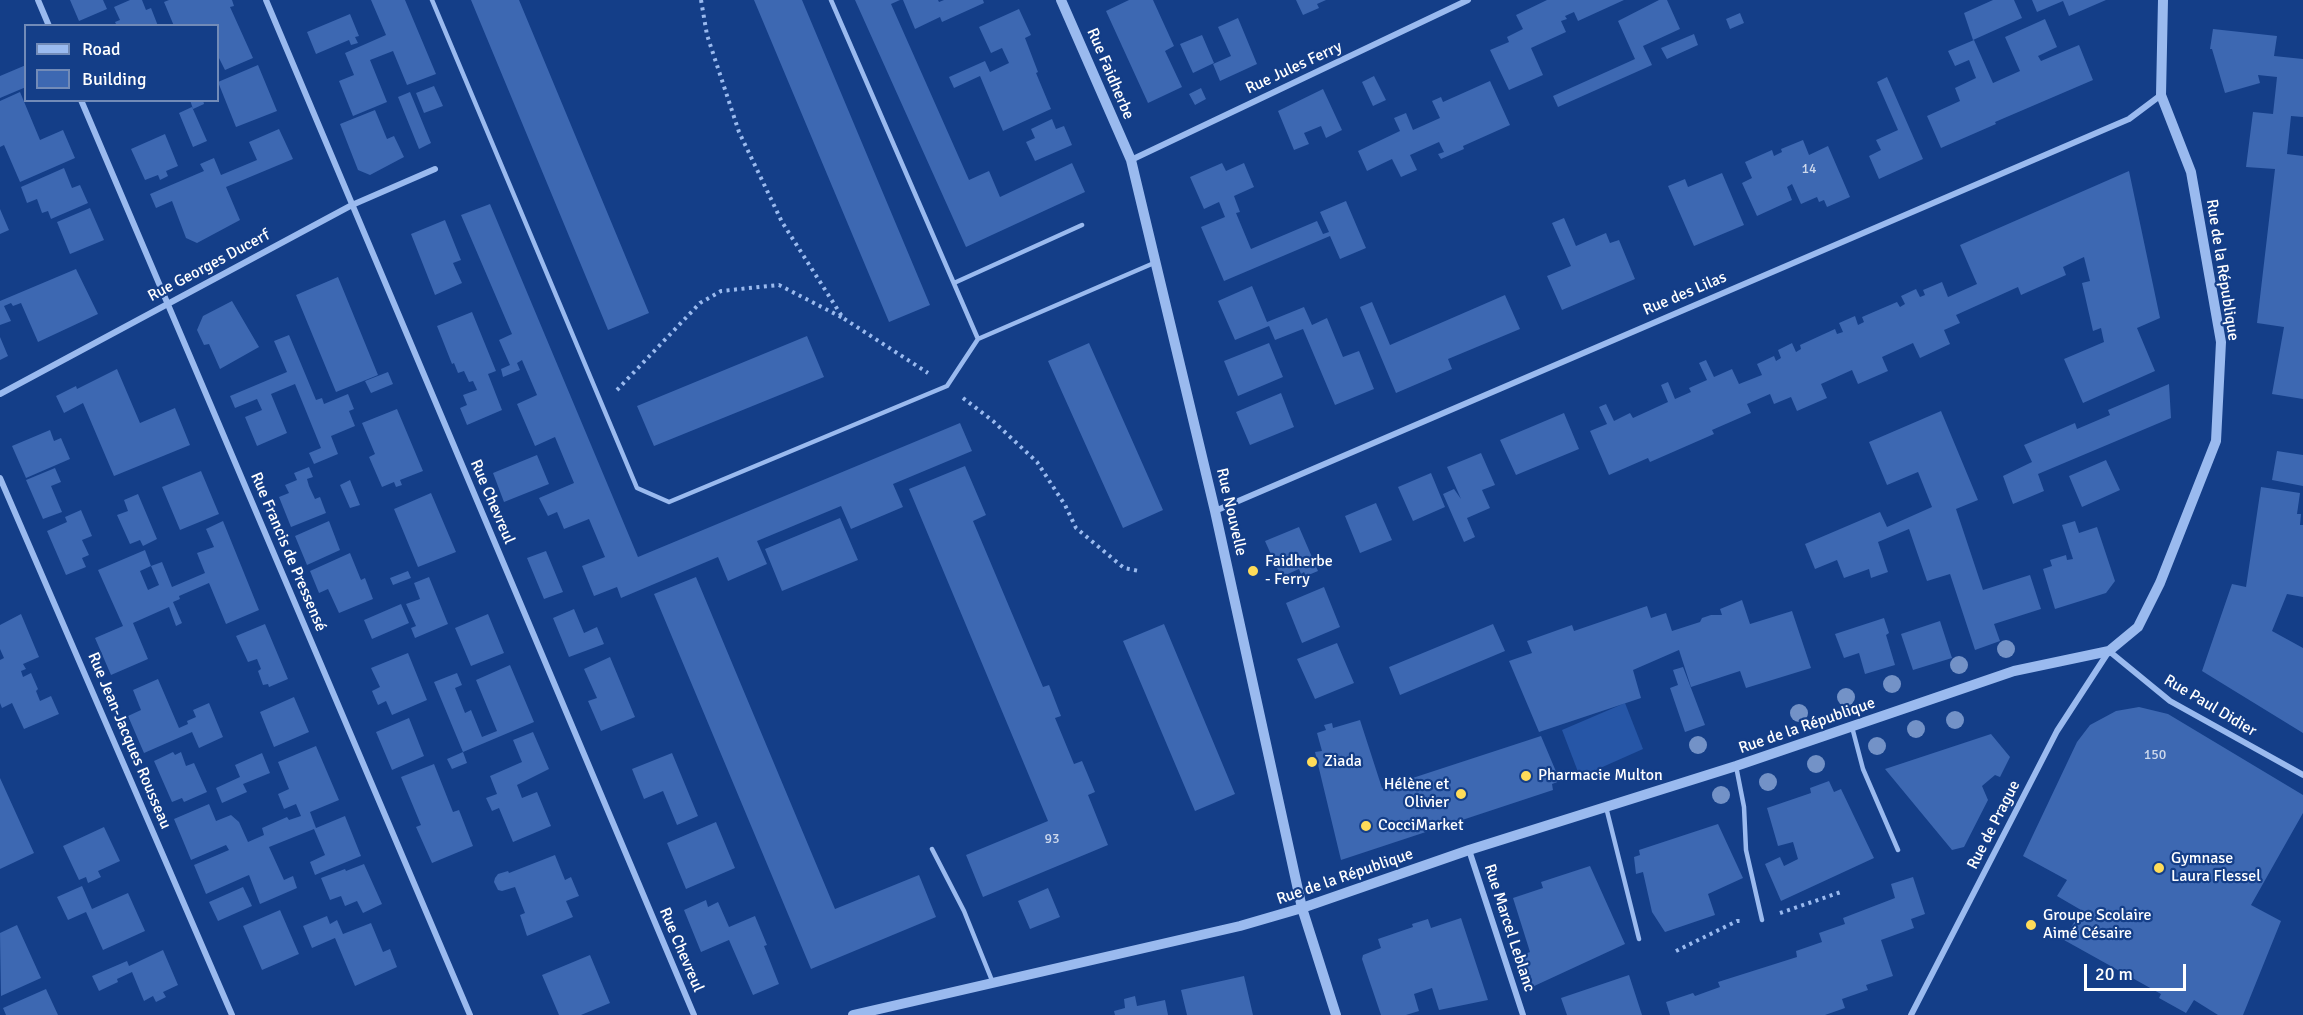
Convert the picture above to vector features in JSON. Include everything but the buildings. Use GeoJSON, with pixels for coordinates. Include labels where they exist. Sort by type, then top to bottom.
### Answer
{"type":"FeatureCollection","features":[{"type":"Feature","properties":{"kind":"street"},"geometry":{"type":"LineString","coordinates":[[38,0],[48,24]]}},
{"type":"Feature","properties":{"kind":"street","name":"Rue Chevreul"},"geometry":{"type":"LineString","coordinates":[[266,0],[694,1015]]}},
{"type":"Feature","properties":{"kind":"street","name":"Rue Faidherbe"},"geometry":{"type":"LineString","coordinates":[[1061,0],[1131,160]]}},
{"type":"Feature","properties":{"kind":"street","name":"Rue Jules Ferry"},"geometry":{"type":"LineString","coordinates":[[1131,160],[1468,0]]}},
{"type":"Feature","properties":{"kind":"street","name":"Rue de la République"},"geometry":{"type":"LineString","coordinates":[[852,1015],[1240,926],[1302,908],[1469,850],[1736,766],[2014,671],[2109,651],[2138,627],[2164,573],[2216,441],[2220,342],[2191,172],[2161,95],[2163,0]]}},
{"type":"Feature","properties":{"kind":"street","name":"Rue des Lilas"},"geometry":{"type":"LineString","coordinates":[[1215,510],[2129,119],[2161,95]]}},
{"type":"Feature","properties":{"kind":"street","name":"Rue Francis de Pressensé"},"geometry":{"type":"LineString","coordinates":[[82,102],[470,1015]]}},
{"type":"Feature","properties":{"kind":"street","name":"Rue Nouvelle"},"geometry":{"type":"LineString","coordinates":[[1131,160],[1215,510],[1302,908],[1336,1015]]}},
{"type":"Feature","properties":{"kind":"street","name":"Rue Georges Ducerf"},"geometry":{"type":"LineString","coordinates":[[0,394],[352,205],[435,169]]}},
{"type":"Feature","properties":{"kind":"street","name":"Rue Jean-Jacques Rousseau"},"geometry":{"type":"LineString","coordinates":[[0,478],[232,1015]]}},
{"type":"Feature","properties":{"kind":"street","name":"Rue Paul Didier"},"geometry":{"type":"LineString","coordinates":[[2109,651],[2170,701],[2303,775]]}},
{"type":"Feature","properties":{"kind":"street","name":"Rue de Prague"},"geometry":{"type":"LineString","coordinates":[[1911,1015],[2057,731],[2109,651]]}},
{"type":"Feature","properties":{"kind":"street","name":"Rue Marcel Leblanc"},"geometry":{"type":"LineString","coordinates":[[1469,850],[1523,1015]]}},
{"type":"Feature","properties":{"kind":"lane"},"geometry":{"type":"LineString","coordinates":[[432,0],[637,488],[669,502],[947,386],[978,339],[1157,262]]}},
{"type":"Feature","properties":{"kind":"lane"},"geometry":{"type":"LineString","coordinates":[[831,0],[978,339]]}},
{"type":"Feature","properties":{"kind":"lane"},"geometry":{"type":"LineString","coordinates":[[954,283],[1082,225]]}},
{"type":"Feature","properties":{"kind":"lane"},"geometry":{"type":"LineString","coordinates":[[1852,727],[1863,769],[1898,850]]}},
{"type":"Feature","properties":{"kind":"lane"},"geometry":{"type":"LineString","coordinates":[[1736,766],[1743,807],[1746,850],[1762,920]]}},
{"type":"Feature","properties":{"kind":"lane"},"geometry":{"type":"LineString","coordinates":[[1606,807],[1639,939]]}},
{"type":"Feature","properties":{"kind":"lane"},"geometry":{"type":"LineString","coordinates":[[932,849],[964,911],[993,983]]}},
{"type":"Feature","properties":{"kind":"path"},"geometry":{"type":"LineString","coordinates":[[701,0],[707,35],[739,132],[782,222],[843,318]]}},
{"type":"Feature","properties":{"kind":"path"},"geometry":{"type":"LineString","coordinates":[[603,405],[700,303],[721,291],[779,285],[843,318],[947,386],[993,421],[1037,462],[1065,505],[1076,528],[1124,568],[1139,571]]}},
{"type":"Feature","properties":{"kind":"shaded area"},"geometry":{"type":"Polygon","coordinates":[[[1625,703],[1643,749],[1580,777],[1562,730],[1625,703]]]}},
{"type":"Feature","properties":{"kind":"place","name":"Faidherbe - Ferry"},"geometry":{"type":"Point","coordinates":[1253,571]}},
{"type":"Feature","properties":{"kind":"place","name":"Ziada"},"geometry":{"type":"Point","coordinates":[1312,762]}},
{"type":"Feature","properties":{"kind":"place","name":"Pharmacie Multon"},"geometry":{"type":"Point","coordinates":[1526,776]}},
{"type":"Feature","properties":{"kind":"place","name":"Hélène et Olivier"},"geometry":{"type":"Point","coordinates":[1461,794]}},
{"type":"Feature","properties":{"kind":"place","name":"CocciMarket"},"geometry":{"type":"Point","coordinates":[1366,826]}},
{"type":"Feature","properties":{"kind":"place","name":"Gymnase Laura Flessel"},"geometry":{"type":"Point","coordinates":[2159,868]}},
{"type":"Feature","properties":{"kind":"place","name":"Groupe Scolaire Aimé Césaire"},"geometry":{"type":"Point","coordinates":[2031,925]}}]}
